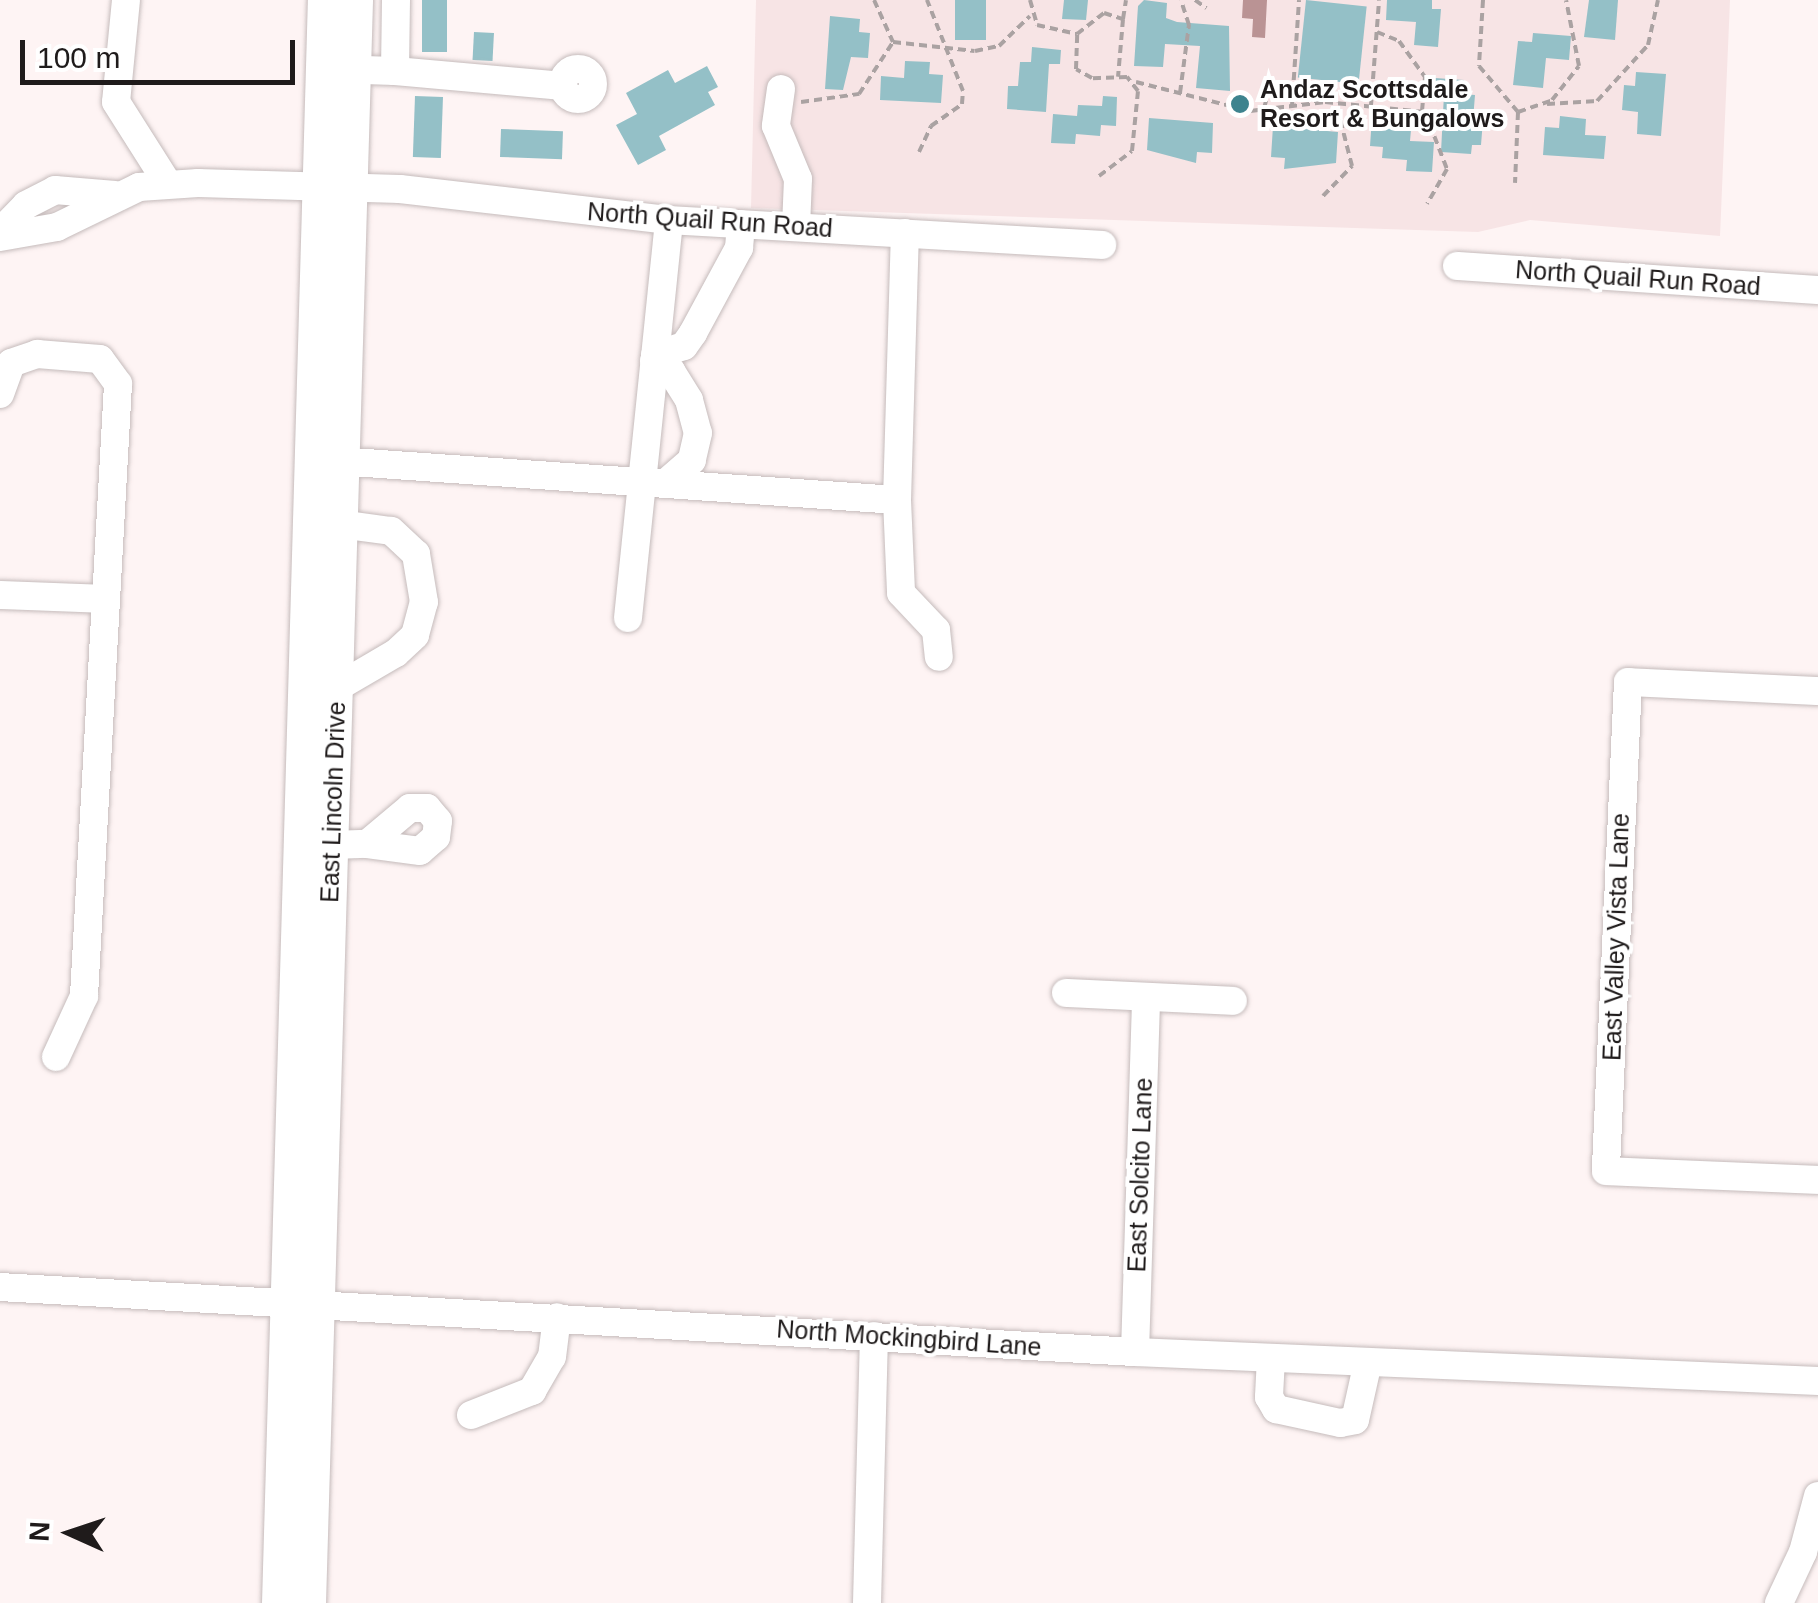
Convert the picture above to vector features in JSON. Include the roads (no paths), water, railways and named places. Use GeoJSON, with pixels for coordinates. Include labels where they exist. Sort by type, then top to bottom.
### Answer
{"type":"FeatureCollection","features":[{"type":"Feature","properties":{"kind":"main road","name":"East Lincoln Drive"},"geometry":{"type":"LineString","coordinates":[[324,0],[338,69]]}},
{"type":"Feature","properties":{"kind":"main road","name":"East Lincoln Drive"},"geometry":{"type":"LineString","coordinates":[[333,841],[327,460],[334,190],[338,69],[356,0]]}},
{"type":"Feature","properties":{"kind":"main road","name":"East Lincoln Drive"},"geometry":{"type":"LineString","coordinates":[[279,1603],[333,841],[340,524],[327,460]]}},
{"type":"Feature","properties":{"kind":"main road","name":"East Lincoln Drive"},"geometry":{"type":"LineString","coordinates":[[303,1302],[308,1603]]}},
{"type":"Feature","properties":{"kind":"street"},"geometry":{"type":"LineString","coordinates":[[126,0],[116,102],[168,184]]}},
{"type":"Feature","properties":{"kind":"street"},"geometry":{"type":"LineString","coordinates":[[395,71],[396,0]]}},
{"type":"Feature","properties":{"kind":"street"},"geometry":{"type":"LineString","coordinates":[[338,69],[563,86]]}},
{"type":"Feature","properties":{"kind":"street"},"geometry":{"type":"LineString","coordinates":[[789,96],[776,126],[798,180],[796,227]]}},
{"type":"Feature","properties":{"kind":"street","name":"North Quail Run Road"},"geometry":{"type":"LineString","coordinates":[[0,235],[56,227],[115,195],[168,184],[334,190],[400,188],[670,220],[1102,245]]}},
{"type":"Feature","properties":{"kind":"street"},"geometry":{"type":"LineString","coordinates":[[628,618],[655,480],[655,358],[670,220]]}},
{"type":"Feature","properties":{"kind":"street"},"geometry":{"type":"LineString","coordinates":[[655,358],[684,346],[739,248],[741,224]]}},
{"type":"Feature","properties":{"kind":"street"},"geometry":{"type":"LineString","coordinates":[[905,233],[897,500],[901,592],[936,630],[940,658]]}},
{"type":"Feature","properties":{"kind":"street","name":"North Quail Run Road"},"geometry":{"type":"LineString","coordinates":[[1457,266],[1818,290]]}},
{"type":"Feature","properties":{"kind":"street"},"geometry":{"type":"LineString","coordinates":[[0,394],[11,364],[37,354],[100,360],[114,374],[84,996],[56,1057]]}},
{"type":"Feature","properties":{"kind":"street"},"geometry":{"type":"LineString","coordinates":[[655,358],[671,371],[689,400],[698,434],[692,460],[655,480]]}},
{"type":"Feature","properties":{"kind":"street"},"geometry":{"type":"LineString","coordinates":[[327,460],[655,480],[897,500]]}},
{"type":"Feature","properties":{"kind":"street"},"geometry":{"type":"LineString","coordinates":[[336,688],[396,654],[414,635],[424,602],[416,554],[391,530],[340,524]]}},
{"type":"Feature","properties":{"kind":"street"},"geometry":{"type":"LineString","coordinates":[[0,595],[106,599]]}},
{"type":"Feature","properties":{"kind":"street","name":"East Valley Vista Lane"},"geometry":{"type":"LineString","coordinates":[[1818,690],[1628,682],[1606,1170],[1818,1180]]}},
{"type":"Feature","properties":{"kind":"street"},"geometry":{"type":"LineString","coordinates":[[1066,993],[1233,1002]]}},
{"type":"Feature","properties":{"kind":"street","name":"East Solcito Lane"},"geometry":{"type":"LineString","coordinates":[[1135,1352],[1146,998]]}},
{"type":"Feature","properties":{"kind":"street","name":"North Mockingbird Lane"},"geometry":{"type":"LineString","coordinates":[[0,1286],[1135,1352],[1818,1381]]}},
{"type":"Feature","properties":{"kind":"street"},"geometry":{"type":"LineString","coordinates":[[471,1415],[532,1391],[552,1357],[557,1317]]}},
{"type":"Feature","properties":{"kind":"street"},"geometry":{"type":"LineString","coordinates":[[867,1603],[874,1336]]}},
{"type":"Feature","properties":{"kind":"street"},"geometry":{"type":"LineString","coordinates":[[1271,1358],[1269,1397],[1276,1409],[1340,1424],[1355,1420],[1368,1362]]}},
{"type":"Feature","properties":{"kind":"street"},"geometry":{"type":"LineString","coordinates":[[1779,1603],[1803,1552],[1818,1496]]}},
{"type":"Feature","properties":{"kind":"place","name":"Andaz Scottsdale Resort & Bungalows"},"geometry":{"type":"Point","coordinates":[1240,104]}}]}
